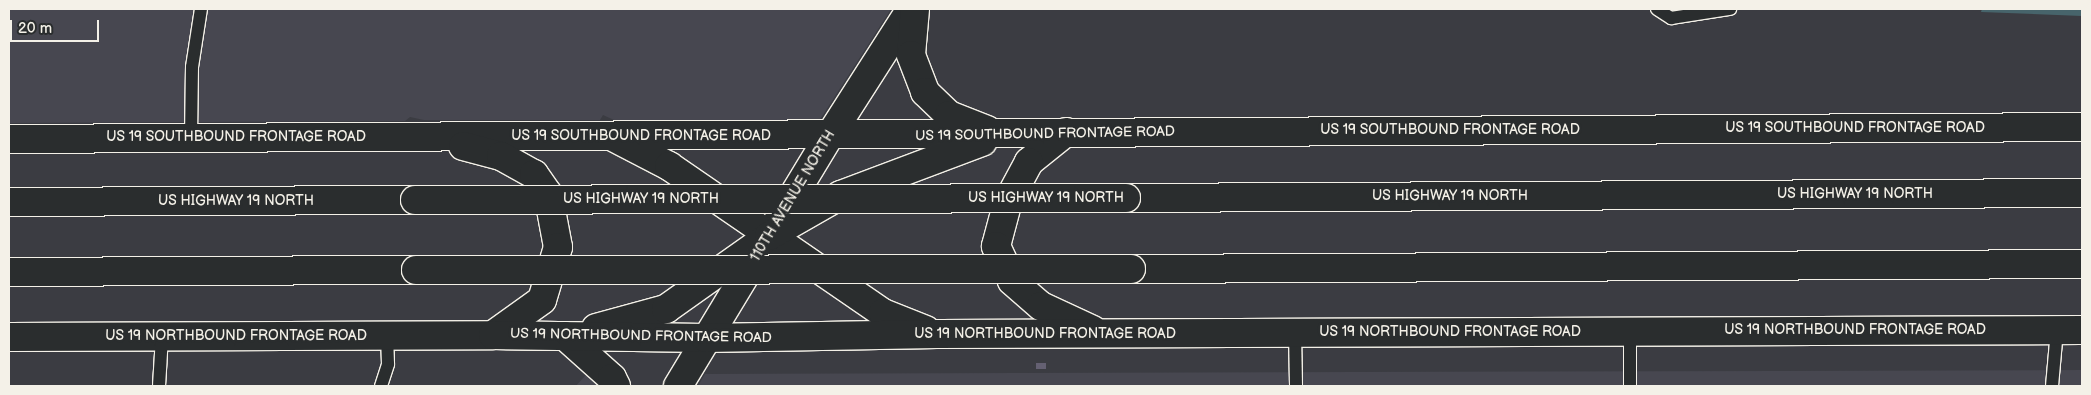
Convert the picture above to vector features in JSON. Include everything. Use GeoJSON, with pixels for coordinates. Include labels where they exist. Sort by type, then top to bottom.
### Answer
{"type":"FeatureCollection","features":[{"type":"Feature","properties":{"kind":"main road","name":"110TH AVENUE NORTH"},"geometry":{"type":"LineString","coordinates":[[678,386],[829,137],[911,9]]}},
{"type":"Feature","properties":{"kind":"main road"},"geometry":{"type":"LineString","coordinates":[[915,9],[911,55],[925,92],[949,115],[1000,135]]}},
{"type":"Feature","properties":{"kind":"main road","name":"US 19 SOUTHBOUND FRONTAGE ROAD"},"geometry":{"type":"LineString","coordinates":[[9,139],[424,136],[829,137],[1000,135],[1066,132],[2082,127]]}},
{"type":"Feature","properties":{"kind":"main road"},"geometry":{"type":"LineString","coordinates":[[1066,132],[1029,162],[1008,201],[996,246],[1012,281],[1040,306],[1102,334]]}},
{"type":"Feature","properties":{"kind":"main road"},"geometry":{"type":"LineString","coordinates":[[566,336],[666,309],[769,236],[841,195],[1000,135]]}},
{"type":"Feature","properties":{"kind":"main road"},"geometry":{"type":"LineString","coordinates":[[424,136],[501,156],[534,174],[548,194],[558,247],[542,300],[493,335]]}},
{"type":"Feature","properties":{"kind":"main road"},"geometry":{"type":"LineString","coordinates":[[611,136],[669,166],[883,313],[937,334]]}},
{"type":"Feature","properties":{"kind":"main road","name":"US HIGHWAY 19 NORTH"},"geometry":{"type":"LineString","coordinates":[[9,202],[2082,193]]}},
{"type":"Feature","properties":{"kind":"main road"},"geometry":{"type":"LineString","coordinates":[[9,272],[2082,264]]}},
{"type":"Feature","properties":{"kind":"main road","name":"US 19 NORTHBOUND FRONTAGE ROAD"},"geometry":{"type":"LineString","coordinates":[[9,337],[493,335],[706,338],[937,334],[2070,330]]}},
{"type":"Feature","properties":{"kind":"main road"},"geometry":{"type":"LineString","coordinates":[[566,336],[612,378],[616,386]]}},
{"type":"Feature","properties":{"kind":"lane"},"geometry":{"type":"LineString","coordinates":[[191,138],[192,67],[202,9]]}},
{"type":"Feature","properties":{"kind":"lane"},"geometry":{"type":"LineString","coordinates":[[1657,9],[1671,18],[1730,9]]}},
{"type":"Feature","properties":{"kind":"lane"},"geometry":{"type":"LineString","coordinates":[[2052,386],[2070,330]]}},
{"type":"Feature","properties":{"kind":"lane"},"geometry":{"type":"LineString","coordinates":[[1630,331],[1630,386]]}},
{"type":"Feature","properties":{"kind":"lane"},"geometry":{"type":"LineString","coordinates":[[1295,333],[1296,386]]}},
{"type":"Feature","properties":{"kind":"lane"},"geometry":{"type":"LineString","coordinates":[[381,386],[388,364],[387,335]]}},
{"type":"Feature","properties":{"kind":"lane"},"geometry":{"type":"LineString","coordinates":[[159,386],[162,337]]}},
{"type":"Feature","properties":{"kind":"shaded area"},"geometry":{"type":"Polygon","coordinates":[[[9,9],[891,9],[819,121],[614,120],[603,115],[600,120],[424,120],[410,117],[405,121],[9,123],[9,9]]]}},
{"type":"Feature","properties":{"kind":"shaded area"},"geometry":{"type":"Polygon","coordinates":[[[2082,370],[2082,386],[698,386],[705,374],[2082,370]]]}},
{"type":"Feature","properties":{"kind":"shaded area"},"geometry":{"type":"Polygon","coordinates":[[[586,375],[598,386],[576,386],[586,375]]]}},
{"type":"Feature","properties":{"kind":"water"},"geometry":{"type":"Polygon","coordinates":[[[1982,9],[2082,9],[2082,16],[1981,12],[1982,9]]]}},
{"type":"Feature","properties":{"kind":"building"},"geometry":{"type":"Polygon","coordinates":[[[1036,363],[1046,363],[1046,369],[1036,369],[1036,363]]]}}]}
